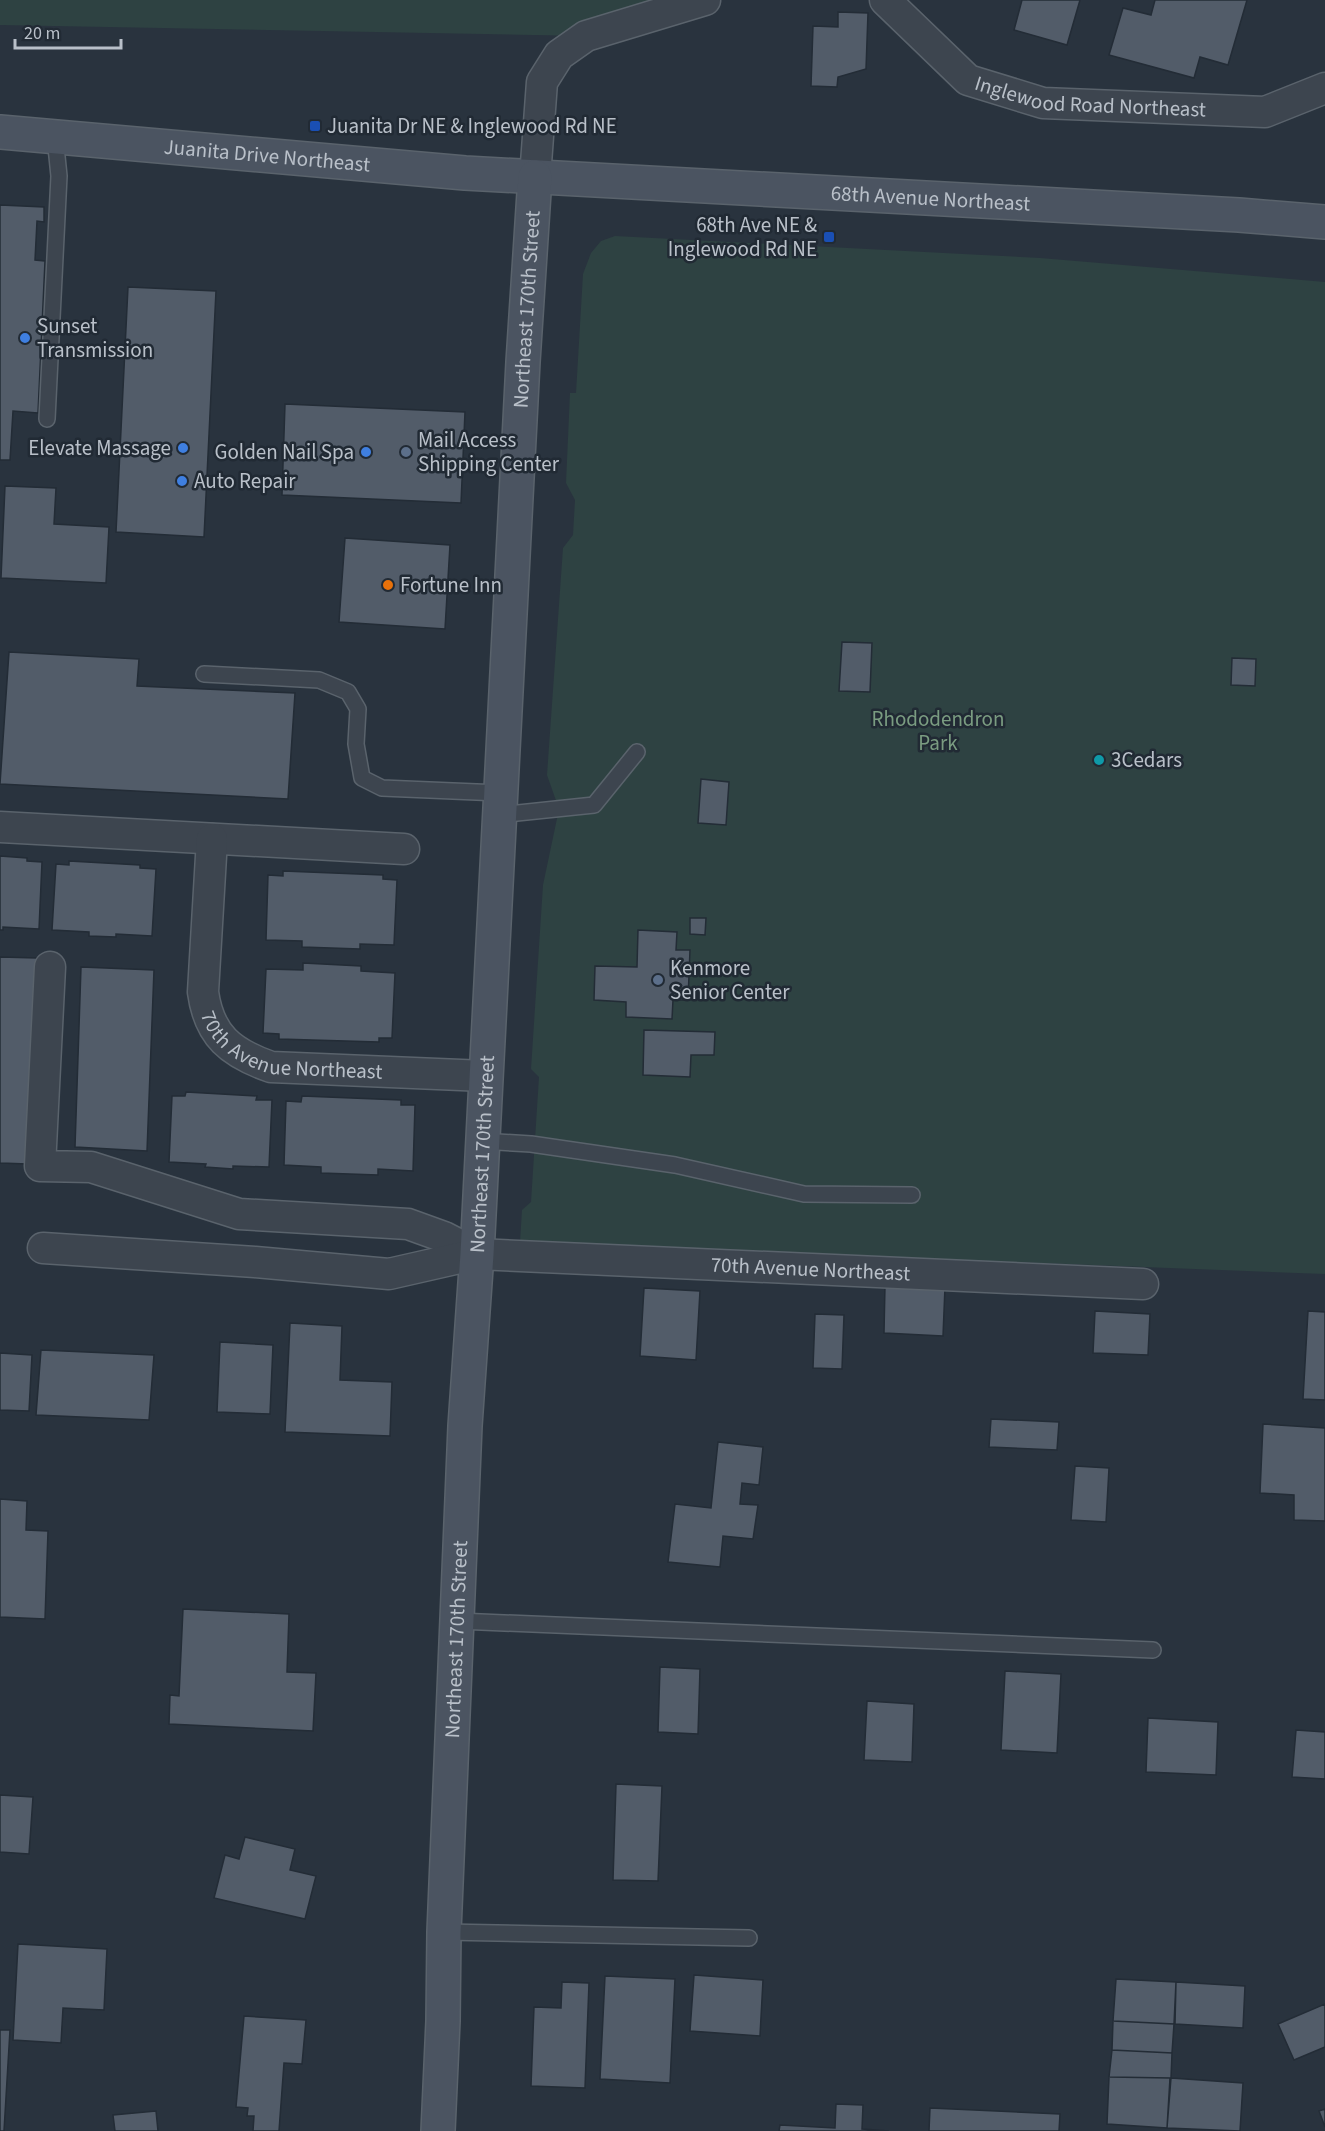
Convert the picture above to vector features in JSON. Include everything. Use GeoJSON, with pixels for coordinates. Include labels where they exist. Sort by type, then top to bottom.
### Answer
{"type":"FeatureCollection","features":[{"type":"Feature","properties":{"kind":"main road","name":"Juanita Drive Northeast"},"geometry":{"type":"LineString","coordinates":[[0,132],[453,172],[535,177]]}},
{"type":"Feature","properties":{"kind":"main road","name":"68th Avenue Northeast"},"geometry":{"type":"LineString","coordinates":[[535,177],[1239,215],[1325,222]]}},
{"type":"Feature","properties":{"kind":"main road","name":"Northeast 170th Street"},"geometry":{"type":"LineString","coordinates":[[438,2131],[465,1426],[477,1254],[523,351],[535,177]]}},
{"type":"Feature","properties":{"kind":"street"},"geometry":{"type":"LineString","coordinates":[[535,177],[542,82],[559,55],[585,36],[705,0]]}},
{"type":"Feature","properties":{"kind":"street","name":"Inglewood Road Northeast"},"geometry":{"type":"LineString","coordinates":[[885,0],[968,80],[1043,103],[1265,112],[1325,88]]}},
{"type":"Feature","properties":{"kind":"street"},"geometry":{"type":"LineString","coordinates":[[0,827],[404,849]]}},
{"type":"Feature","properties":{"kind":"street","name":"70th Avenue Northeast"},"geometry":{"type":"LineString","coordinates":[[212,839],[203,992],[205,1009],[214,1030],[229,1047],[248,1059],[271,1067],[485,1076]]}},
{"type":"Feature","properties":{"kind":"street","name":"70th Avenue Northeast"},"geometry":{"type":"LineString","coordinates":[[50,968],[40,1166],[91,1167],[239,1214],[408,1224],[444,1237],[477,1254]]}},
{"type":"Feature","properties":{"kind":"street","name":"70th Avenue Northeast"},"geometry":{"type":"LineString","coordinates":[[43,1248],[255,1262],[390,1274],[477,1254],[1143,1284]]}},
{"type":"Feature","properties":{"kind":"lane"},"geometry":{"type":"LineString","coordinates":[[47,418],[59,176],[55,137]]}},
{"type":"Feature","properties":{"kind":"lane"},"geometry":{"type":"LineString","coordinates":[[204,674],[319,680],[348,692],[358,709],[356,744],[362,778],[382,788],[500,804],[594,805],[637,752]]}},
{"type":"Feature","properties":{"kind":"lane"},"geometry":{"type":"LineString","coordinates":[[481,1142],[531,1144],[675,1165],[804,1194],[912,1195]]}},
{"type":"Feature","properties":{"kind":"lane"},"geometry":{"type":"LineString","coordinates":[[458,1621],[1153,1650]]}},
{"type":"Feature","properties":{"kind":"lane"},"geometry":{"type":"LineString","coordinates":[[444,1932],[750,1938]]}},
{"type":"Feature","properties":{"kind":"green space"},"geometry":{"type":"Polygon","coordinates":[[[0,0],[705,0],[586,36],[0,25],[0,0]]]}},
{"type":"Feature","properties":{"kind":"green space","name":"Rhododendron Park"},"geometry":{"type":"Polygon","coordinates":[[[615,236],[1040,258],[1325,282],[1325,1274],[520,1243],[522,1210],[531,1202],[539,1077],[531,1069],[543,885],[559,809],[547,775],[563,548],[573,535],[575,500],[566,483],[570,393],[576,393],[583,274],[591,253],[601,241],[615,236]]]}},
{"type":"Feature","properties":{"kind":"building"},"geometry":{"type":"Polygon","coordinates":[[[1022,0],[1080,0],[1067,45],[1014,30],[1022,0]]]}},
{"type":"Feature","properties":{"kind":"building"},"geometry":{"type":"Polygon","coordinates":[[[1155,0],[1247,0],[1228,65],[1200,57],[1194,78],[1109,55],[1123,8],[1151,15],[1155,0]]]}},
{"type":"Feature","properties":{"kind":"building"},"geometry":{"type":"Polygon","coordinates":[[[838,12],[868,13],[866,69],[838,77],[837,87],[811,86],[813,26],[838,27],[838,12]]]}},
{"type":"Feature","properties":{"kind":"building"},"geometry":{"type":"Polygon","coordinates":[[[0,205],[44,207],[44,222],[37,221],[35,260],[45,261],[38,413],[13,411],[10,460],[0,460],[0,205]]]}},
{"type":"Feature","properties":{"kind":"building"},"geometry":{"type":"Polygon","coordinates":[[[128,287],[216,291],[204,537],[116,532],[128,287]]]}},
{"type":"Feature","properties":{"kind":"building"},"geometry":{"type":"Polygon","coordinates":[[[285,404],[465,412],[461,503],[282,495],[285,404]]]}},
{"type":"Feature","properties":{"kind":"building"},"geometry":{"type":"Polygon","coordinates":[[[5,486],[56,488],[54,524],[109,527],[106,583],[1,578],[5,486]]]}},
{"type":"Feature","properties":{"kind":"building"},"geometry":{"type":"Polygon","coordinates":[[[345,538],[450,545],[445,629],[339,622],[345,538]]]}},
{"type":"Feature","properties":{"kind":"building"},"geometry":{"type":"Polygon","coordinates":[[[842,642],[872,643],[870,692],[839,691],[842,642]]]}},
{"type":"Feature","properties":{"kind":"building"},"geometry":{"type":"Polygon","coordinates":[[[9,652],[139,659],[137,686],[295,693],[288,799],[0,784],[9,652]]]}},
{"type":"Feature","properties":{"kind":"building"},"geometry":{"type":"Polygon","coordinates":[[[1232,658],[1256,659],[1255,686],[1231,685],[1232,658]]]}},
{"type":"Feature","properties":{"kind":"building"},"geometry":{"type":"Polygon","coordinates":[[[701,779],[729,782],[726,825],[698,823],[701,779]]]}},
{"type":"Feature","properties":{"kind":"building"},"geometry":{"type":"Polygon","coordinates":[[[0,856],[27,858],[27,861],[42,862],[39,929],[3,927],[3,930],[0,930],[0,856]]]}},
{"type":"Feature","properties":{"kind":"building"},"geometry":{"type":"Polygon","coordinates":[[[69,861],[140,865],[140,868],[156,869],[152,936],[116,934],[116,937],[89,936],[89,932],[52,930],[56,864],[69,865],[69,861]]]}},
{"type":"Feature","properties":{"kind":"building"},"geometry":{"type":"Polygon","coordinates":[[[283,871],[383,875],[383,879],[397,880],[394,945],[360,944],[360,949],[302,947],[302,941],[266,940],[268,875],[283,876],[283,871]]]}},
{"type":"Feature","properties":{"kind":"building"},"geometry":{"type":"Polygon","coordinates":[[[690,918],[706,918],[705,935],[690,934],[690,918]]]}},
{"type":"Feature","properties":{"kind":"building"},"geometry":{"type":"Polygon","coordinates":[[[638,930],[677,932],[676,950],[690,950],[688,1000],[673,1000],[672,1019],[626,1017],[626,1002],[594,1000],[595,966],[637,967],[638,930]]]}},
{"type":"Feature","properties":{"kind":"building"},"geometry":{"type":"Polygon","coordinates":[[[0,957],[37,958],[28,1164],[0,1163],[0,957]]]}},
{"type":"Feature","properties":{"kind":"building"},"geometry":{"type":"Polygon","coordinates":[[[303,963],[361,966],[361,971],[395,973],[392,1038],[379,1038],[379,1042],[279,1039],[279,1034],[263,1033],[266,969],[303,970],[303,963]]]}},
{"type":"Feature","properties":{"kind":"building"},"geometry":{"type":"Polygon","coordinates":[[[81,967],[154,970],[147,1151],[75,1147],[81,967]]]}},
{"type":"Feature","properties":{"kind":"building"},"geometry":{"type":"Polygon","coordinates":[[[644,1030],[715,1032],[714,1055],[691,1055],[690,1077],[643,1075],[644,1030]]]}},
{"type":"Feature","properties":{"kind":"building"},"geometry":{"type":"Polygon","coordinates":[[[186,1092],[257,1096],[256,1100],[272,1100],[269,1167],[233,1166],[233,1169],[205,1167],[206,1164],[169,1162],[172,1096],[185,1096],[186,1092]]]}},
{"type":"Feature","properties":{"kind":"building"},"geometry":{"type":"Polygon","coordinates":[[[302,1096],[401,1100],[401,1105],[415,1105],[413,1171],[378,1169],[378,1175],[321,1173],[321,1167],[284,1165],[286,1101],[301,1102],[302,1096]]]}},
{"type":"Feature","properties":{"kind":"building"},"geometry":{"type":"Polygon","coordinates":[[[885,1285],[945,1287],[943,1336],[884,1333],[885,1285]]]}},
{"type":"Feature","properties":{"kind":"building"},"geometry":{"type":"Polygon","coordinates":[[[644,1288],[700,1291],[696,1360],[640,1356],[644,1288]]]}},
{"type":"Feature","properties":{"kind":"building"},"geometry":{"type":"Polygon","coordinates":[[[1095,1311],[1150,1314],[1148,1355],[1093,1353],[1095,1311]]]}},
{"type":"Feature","properties":{"kind":"building"},"geometry":{"type":"Polygon","coordinates":[[[1308,1311],[1325,1312],[1325,1400],[1303,1399],[1308,1311]]]}},
{"type":"Feature","properties":{"kind":"building"},"geometry":{"type":"Polygon","coordinates":[[[815,1314],[844,1315],[842,1369],[813,1368],[815,1314]]]}},
{"type":"Feature","properties":{"kind":"building"},"geometry":{"type":"Polygon","coordinates":[[[290,1323],[342,1326],[340,1380],[392,1382],[390,1436],[285,1432],[290,1323]]]}},
{"type":"Feature","properties":{"kind":"building"},"geometry":{"type":"Polygon","coordinates":[[[220,1342],[273,1345],[270,1414],[217,1412],[220,1342]]]}},
{"type":"Feature","properties":{"kind":"building"},"geometry":{"type":"Polygon","coordinates":[[[41,1350],[154,1355],[149,1420],[36,1415],[41,1350]]]}},
{"type":"Feature","properties":{"kind":"building"},"geometry":{"type":"Polygon","coordinates":[[[0,1353],[32,1355],[29,1411],[0,1410],[0,1353]]]}},
{"type":"Feature","properties":{"kind":"building"},"geometry":{"type":"Polygon","coordinates":[[[991,1419],[1059,1422],[1057,1450],[989,1447],[991,1419]]]}},
{"type":"Feature","properties":{"kind":"building"},"geometry":{"type":"Polygon","coordinates":[[[1263,1424],[1325,1428],[1325,1521],[1294,1520],[1294,1495],[1260,1493],[1263,1424]]]}},
{"type":"Feature","properties":{"kind":"building"},"geometry":{"type":"Polygon","coordinates":[[[718,1442],[763,1447],[759,1485],[742,1483],[740,1504],[758,1505],[753,1539],[723,1536],[720,1567],[668,1562],[675,1504],[711,1508],[718,1442]]]}},
{"type":"Feature","properties":{"kind":"building"},"geometry":{"type":"Polygon","coordinates":[[[1075,1466],[1109,1468],[1106,1522],[1071,1520],[1075,1466]]]}},
{"type":"Feature","properties":{"kind":"building"},"geometry":{"type":"Polygon","coordinates":[[[0,1499],[27,1501],[26,1530],[48,1531],[45,1619],[0,1617],[0,1499]]]}},
{"type":"Feature","properties":{"kind":"building"},"geometry":{"type":"Polygon","coordinates":[[[183,1609],[289,1614],[287,1672],[316,1673],[313,1731],[169,1724],[170,1695],[179,1696],[183,1609]]]}},
{"type":"Feature","properties":{"kind":"building"},"geometry":{"type":"Polygon","coordinates":[[[660,1667],[700,1669],[698,1734],[658,1732],[660,1667]]]}},
{"type":"Feature","properties":{"kind":"building"},"geometry":{"type":"Polygon","coordinates":[[[1005,1671],[1061,1674],[1057,1753],[1001,1750],[1005,1671]]]}},
{"type":"Feature","properties":{"kind":"building"},"geometry":{"type":"Polygon","coordinates":[[[867,1701],[914,1704],[912,1762],[864,1760],[867,1701]]]}},
{"type":"Feature","properties":{"kind":"building"},"geometry":{"type":"Polygon","coordinates":[[[1148,1718],[1218,1722],[1216,1775],[1146,1772],[1148,1718]]]}},
{"type":"Feature","properties":{"kind":"building"},"geometry":{"type":"Polygon","coordinates":[[[1296,1730],[1325,1732],[1325,1779],[1292,1777],[1296,1730]]]}},
{"type":"Feature","properties":{"kind":"building"},"geometry":{"type":"Polygon","coordinates":[[[616,1784],[662,1786],[658,1881],[613,1880],[616,1784]]]}},
{"type":"Feature","properties":{"kind":"building"},"geometry":{"type":"Polygon","coordinates":[[[0,1795],[33,1797],[29,1854],[0,1852],[0,1795]]]}},
{"type":"Feature","properties":{"kind":"building"},"geometry":{"type":"Polygon","coordinates":[[[245,1837],[295,1849],[290,1870],[316,1876],[305,1919],[214,1898],[225,1855],[239,1859],[245,1837]]]}},
{"type":"Feature","properties":{"kind":"building"},"geometry":{"type":"Polygon","coordinates":[[[18,1944],[107,1949],[104,2010],[63,2008],[61,2043],[13,2040],[18,1944]]]}},
{"type":"Feature","properties":{"kind":"building"},"geometry":{"type":"Polygon","coordinates":[[[694,1975],[763,1980],[760,2036],[690,2031],[694,1975]]]}},
{"type":"Feature","properties":{"kind":"building"},"geometry":{"type":"Polygon","coordinates":[[[605,1976],[675,1979],[670,2083],[600,2079],[605,1976]]]}},
{"type":"Feature","properties":{"kind":"building"},"geometry":{"type":"Polygon","coordinates":[[[1116,1979],[1176,1982],[1174,2024],[1113,2021],[1116,1979]]]}},
{"type":"Feature","properties":{"kind":"building"},"geometry":{"type":"Polygon","coordinates":[[[562,1982],[589,1983],[585,2088],[531,2086],[534,2007],[561,2008],[562,1982]]]}},
{"type":"Feature","properties":{"kind":"building"},"geometry":{"type":"Polygon","coordinates":[[[1176,1982],[1245,1986],[1243,2028],[1175,2024],[1176,1982]]]}},
{"type":"Feature","properties":{"kind":"building"},"geometry":{"type":"Polygon","coordinates":[[[1325,2004],[1325,2047],[1294,2060],[1278,2024],[1325,2004]]]}},
{"type":"Feature","properties":{"kind":"building"},"geometry":{"type":"Polygon","coordinates":[[[244,2016],[306,2020],[302,2064],[284,2063],[279,2131],[253,2131],[254,2116],[247,2116],[248,2108],[236,2107],[244,2016]]]}},
{"type":"Feature","properties":{"kind":"building"},"geometry":{"type":"Polygon","coordinates":[[[1113,2021],[1174,2024],[1172,2053],[1112,2050],[1113,2021]]]}},
{"type":"Feature","properties":{"kind":"building"},"geometry":{"type":"Polygon","coordinates":[[[0,2030],[10,2030],[4,2131],[0,2131],[0,2030]]]}},
{"type":"Feature","properties":{"kind":"building"},"geometry":{"type":"Polygon","coordinates":[[[1112,2050],[1172,2053],[1171,2078],[1109,2077],[1112,2050]]]}},
{"type":"Feature","properties":{"kind":"building"},"geometry":{"type":"Polygon","coordinates":[[[1109,2077],[1170,2078],[1167,2128],[1107,2124],[1109,2077]]]}},
{"type":"Feature","properties":{"kind":"building"},"geometry":{"type":"Polygon","coordinates":[[[1171,2078],[1243,2083],[1240,2131],[1167,2128],[1171,2078]]]}},
{"type":"Feature","properties":{"kind":"building"},"geometry":{"type":"Polygon","coordinates":[[[836,2104],[863,2105],[862,2129],[889,2131],[779,2131],[780,2125],[835,2128],[836,2104]]]}},
{"type":"Feature","properties":{"kind":"building"},"geometry":{"type":"Polygon","coordinates":[[[930,2108],[1060,2114],[1059,2131],[929,2131],[930,2108]]]}},
{"type":"Feature","properties":{"kind":"building"},"geometry":{"type":"Polygon","coordinates":[[[1325,2109],[1325,2127],[1319,2111],[1325,2109]]]}},
{"type":"Feature","properties":{"kind":"building"},"geometry":{"type":"Polygon","coordinates":[[[156,2111],[158,2131],[115,2131],[113,2115],[156,2111]]]}},
{"type":"Feature","properties":{"kind":"place","name":"Juanita Dr NE & Inglewood Rd NE"},"geometry":{"type":"Point","coordinates":[315,126]}},
{"type":"Feature","properties":{"kind":"place","name":"68th Ave NE & Inglewood Rd NE"},"geometry":{"type":"Point","coordinates":[829,237]}},
{"type":"Feature","properties":{"kind":"place","name":"Sunset Transmission"},"geometry":{"type":"Point","coordinates":[25,338]}},
{"type":"Feature","properties":{"kind":"place","name":"Elevate Massage"},"geometry":{"type":"Point","coordinates":[183,448]}},
{"type":"Feature","properties":{"kind":"place","name":"Golden Nail Spa"},"geometry":{"type":"Point","coordinates":[366,452]}},
{"type":"Feature","properties":{"kind":"place","name":"Mail Access Shipping Center"},"geometry":{"type":"Point","coordinates":[406,452]}},
{"type":"Feature","properties":{"kind":"place","name":"Auto Repair"},"geometry":{"type":"Point","coordinates":[182,481]}},
{"type":"Feature","properties":{"kind":"place","name":"Fortune Inn"},"geometry":{"type":"Point","coordinates":[388,585]}},
{"type":"Feature","properties":{"kind":"place","name":"3Cedars"},"geometry":{"type":"Point","coordinates":[1099,760]}},
{"type":"Feature","properties":{"kind":"place","name":"Kenmore Senior Center"},"geometry":{"type":"Point","coordinates":[658,980]}}]}
